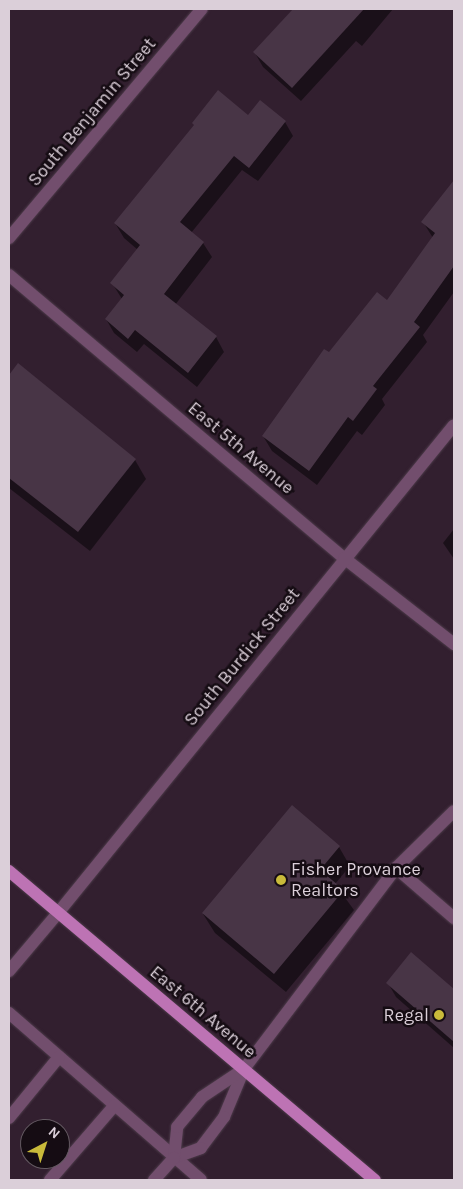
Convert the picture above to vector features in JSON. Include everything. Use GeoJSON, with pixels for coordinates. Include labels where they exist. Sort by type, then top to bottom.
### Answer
{"type":"FeatureCollection","features":[{"type":"Feature","properties":{"kind":"main road","name":"East 6th Avenue"},"geometry":{"type":"LineString","coordinates":[[9,871],[375,1180]]}},
{"type":"Feature","properties":{"kind":"street","name":"South Benjamin Street"},"geometry":{"type":"LineString","coordinates":[[9,238],[202,9]]}},
{"type":"Feature","properties":{"kind":"street","name":"East 5th Avenue"},"geometry":{"type":"LineString","coordinates":[[9,275],[344,558],[454,644]]}},
{"type":"Feature","properties":{"kind":"street","name":"South Burdick Street"},"geometry":{"type":"LineString","coordinates":[[9,971],[454,425]]}},
{"type":"Feature","properties":{"kind":"street"},"geometry":{"type":"LineString","coordinates":[[154,1180],[174,1158],[201,1148],[224,1117],[244,1069],[396,868],[454,811]]}},
{"type":"Feature","properties":{"kind":"street"},"geometry":{"type":"LineString","coordinates":[[396,868],[454,918]]}},
{"type":"Feature","properties":{"kind":"street"},"geometry":{"type":"LineString","coordinates":[[9,1013],[201,1180]]}},
{"type":"Feature","properties":{"kind":"street"},"geometry":{"type":"LineString","coordinates":[[9,1118],[60,1057]]}},
{"type":"Feature","properties":{"kind":"street"},"geometry":{"type":"LineString","coordinates":[[174,1158],[177,1127],[202,1097],[244,1069]]}},
{"type":"Feature","properties":{"kind":"street"},"geometry":{"type":"LineString","coordinates":[[50,1180],[116,1105]]}},
{"type":"Feature","properties":{"kind":"building"},"geometry":{"type":"Polygon","coordinates":[[[293,9],[364,9],[292,88],[253,52],[293,9]]]}},
{"type":"Feature","properties":{"kind":"building"},"geometry":{"type":"Polygon","coordinates":[[[218,90],[248,115],[260,100],[286,121],[249,168],[234,156],[180,222],[204,242],[164,294],[217,336],[188,373],[135,330],[128,339],[105,319],[124,295],[110,283],[140,245],[114,223],[194,125],[192,123],[218,90]]]}},
{"type":"Feature","properties":{"kind":"building"},"geometry":{"type":"Polygon","coordinates":[[[454,180],[454,266],[414,322],[420,327],[373,386],[377,389],[353,421],[348,417],[309,471],[262,436],[324,349],[329,352],[377,292],[387,300],[435,233],[421,222],[454,180]]]}},
{"type":"Feature","properties":{"kind":"building"},"geometry":{"type":"Polygon","coordinates":[[[18,363],[136,459],[78,532],[9,478],[9,375],[18,363]]]}},
{"type":"Feature","properties":{"kind":"building","name":"Fisher Provance Realtors"},"geometry":{"type":"Polygon","coordinates":[[[292,805],[340,846],[320,870],[344,890],[274,974],[202,913],[292,805]]]}},
{"type":"Feature","properties":{"kind":"building","name":"Regal"},"geometry":{"type":"Polygon","coordinates":[[[411,952],[454,989],[454,1042],[386,983],[411,952]]]}},
{"type":"Feature","properties":{"kind":"place","name":"Fisher Provance Realtors"},"geometry":{"type":"Point","coordinates":[281,880]}},
{"type":"Feature","properties":{"kind":"place","name":"Regal"},"geometry":{"type":"Point","coordinates":[439,1015]}}]}
